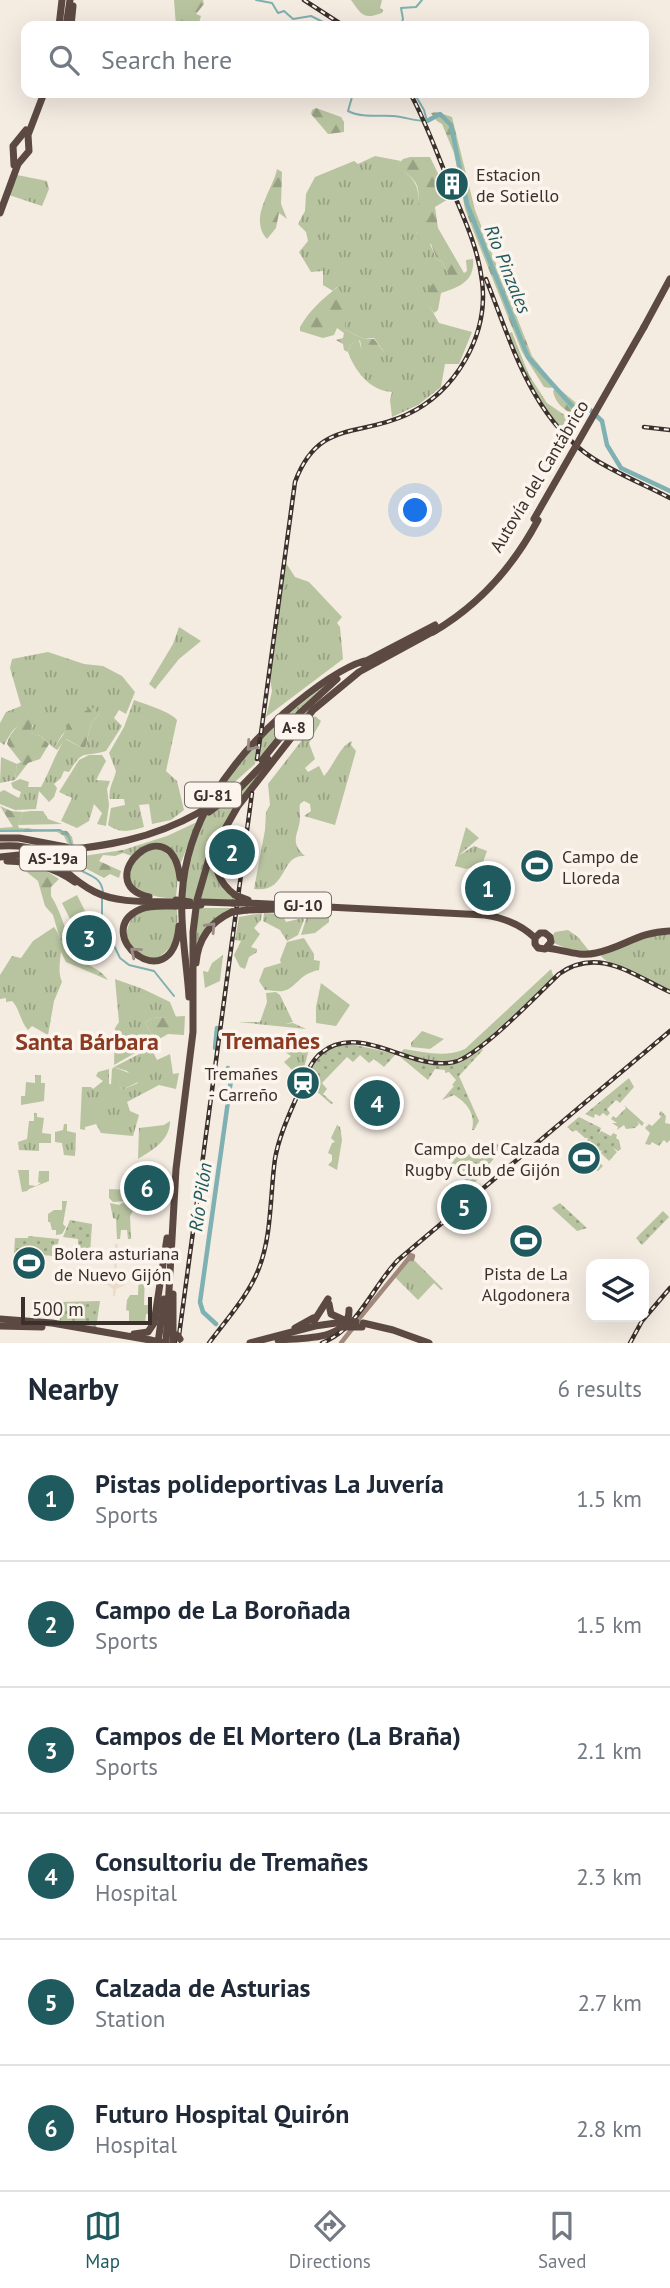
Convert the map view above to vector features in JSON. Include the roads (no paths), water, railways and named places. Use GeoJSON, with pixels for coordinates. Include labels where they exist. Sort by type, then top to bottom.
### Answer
{"type":"FeatureCollection","features":[{"type":"Feature","properties":{"kind":"highway"},"geometry":{"type":"LineString","coordinates":[[61,21],[66,0]]}},
{"type":"Feature","properties":{"kind":"highway"},"geometry":{"type":"LineString","coordinates":[[66,0],[70,21]]}},
{"type":"Feature","properties":{"kind":"highway"},"geometry":{"type":"LineString","coordinates":[[0,205],[15,163],[13,146],[25,134],[40,98]]}},
{"type":"Feature","properties":{"kind":"highway"},"geometry":{"type":"LineString","coordinates":[[0,213],[18,164],[29,151],[29,132],[40,98]]}},
{"type":"Feature","properties":{"kind":"highway"},"geometry":{"type":"LineString","coordinates":[[18,141],[28,143]]}},
{"type":"Feature","properties":{"kind":"highway"},"geometry":{"type":"LineString","coordinates":[[15,153],[23,156]]}},
{"type":"Feature","properties":{"kind":"highway","name":"Autovía del Cantábrico"},"geometry":{"type":"LineString","coordinates":[[645,328],[670,279]]}},
{"type":"Feature","properties":{"kind":"highway","name":"Autovía del Cantábrico"},"geometry":{"type":"LineString","coordinates":[[2,860],[143,842],[203,814],[248,780],[302,718],[334,688],[373,662],[436,631],[489,589],[516,556],[670,288]]}},
{"type":"Feature","properties":{"kind":"highway","name":"Autovía del Cantábrico"},"geometry":{"type":"LineString","coordinates":[[79,850],[119,844],[154,834],[203,814],[250,773],[318,695],[363,661],[427,630],[468,602],[504,565],[536,520]]}},
{"type":"Feature","properties":{"kind":"highway","name":"GJ-81"},"geometry":{"type":"LineString","coordinates":[[160,1342],[192,1004],[193,932],[199,889],[214,847],[238,806],[313,710],[359,672],[436,631]]}},
{"type":"Feature","properties":{"kind":"highway","name":"GJ-81"},"geometry":{"type":"LineString","coordinates":[[160,1342],[169,1201],[192,1004],[182,897],[187,861],[203,814],[226,776],[271,725],[321,685],[363,661]]}},
{"type":"Feature","properties":{"kind":"highway"},"geometry":{"type":"LineString","coordinates":[[233,904],[215,862],[221,839],[238,806]]}},
{"type":"Feature","properties":{"kind":"highway"},"geometry":{"type":"LineString","coordinates":[[176,903],[143,908],[133,914],[125,925],[125,943],[131,953],[140,958],[160,959],[175,946],[179,926],[180,878],[186,850],[203,814]]}},
{"type":"Feature","properties":{"kind":"highway"},"geometry":{"type":"LineString","coordinates":[[0,844],[19,838],[64,851]]}},
{"type":"Feature","properties":{"kind":"highway","name":"AS-19a"},"geometry":{"type":"LineString","coordinates":[[0,844],[23,846],[45,853],[94,893]]}},
{"type":"Feature","properties":{"kind":"highway"},"geometry":{"type":"LineString","coordinates":[[176,903],[141,895],[130,882],[128,870],[133,856],[146,848],[154,847],[173,856],[180,878]]}},
{"type":"Feature","properties":{"kind":"highway","name":"AS-19a"},"geometry":{"type":"LineString","coordinates":[[2,860],[36,863],[50,868],[94,893]]}},
{"type":"Feature","properties":{"kind":"highway"},"geometry":{"type":"LineString","coordinates":[[94,893],[109,899],[298,908]]}},
{"type":"Feature","properties":{"kind":"highway"},"geometry":{"type":"LineString","coordinates":[[192,1004],[196,958],[203,936],[233,904]]}},
{"type":"Feature","properties":{"kind":"highway","name":"GJ-10"},"geometry":{"type":"LineString","coordinates":[[247,905],[287,904],[485,915],[506,919],[537,936],[548,935],[549,945]]}},
{"type":"Feature","properties":{"kind":"highway","name":"GJ-10"},"geometry":{"type":"LineString","coordinates":[[247,905],[359,909]]}},
{"type":"Feature","properties":{"kind":"highway"},"geometry":{"type":"LineString","coordinates":[[179,926],[192,1004]]}},
{"type":"Feature","properties":{"kind":"highway"},"geometry":{"type":"LineString","coordinates":[[525,929],[532,940],[530,948]]}},
{"type":"Feature","properties":{"kind":"highway","name":"GJ-10"},"geometry":{"type":"LineString","coordinates":[[537,936],[535,944],[538,948],[549,945],[567,952],[595,953],[648,933],[670,931]]}},
{"type":"Feature","properties":{"kind":"highway"},"geometry":{"type":"LineString","coordinates":[[109,1333],[144,1334],[152,1329],[167,1238]]}},
{"type":"Feature","properties":{"kind":"highway"},"geometry":{"type":"LineString","coordinates":[[171,1248],[174,1324],[178,1340]]}},
{"type":"Feature","properties":{"kind":"highway"},"geometry":{"type":"LineString","coordinates":[[316,1324],[314,1320],[329,1301],[333,1316],[342,1323]]}},
{"type":"Feature","properties":{"kind":"highway"},"geometry":{"type":"LineString","coordinates":[[250,1343],[338,1331],[346,1323],[349,1310]]}},
{"type":"Feature","properties":{"kind":"highway"},"geometry":{"type":"LineString","coordinates":[[0,1321],[109,1333],[160,1342]]}},
{"type":"Feature","properties":{"kind":"highway"},"geometry":{"type":"LineString","coordinates":[[0,1321],[26,1321],[140,1343]]}},
{"type":"Feature","properties":{"kind":"highway"},"geometry":{"type":"LineString","coordinates":[[266,1341],[300,1326],[342,1323],[393,1330],[429,1343]]}},
{"type":"Feature","properties":{"kind":"highway"},"geometry":{"type":"LineString","coordinates":[[278,1340],[316,1324]]}},
{"type":"Feature","properties":{"kind":"highway"},"geometry":{"type":"LineString","coordinates":[[358,1324],[419,1343]]}},
{"type":"Feature","properties":{"kind":"highway"},"geometry":{"type":"LineString","coordinates":[[307,1337],[318,1343]]}},
{"type":"Feature","properties":{"kind":"main road"},"geometry":{"type":"LineString","coordinates":[[342,1342],[393,1274],[409,1258]]}},
{"type":"Feature","properties":{"kind":"waterway","name":"Rio Pinzales"},"geometry":{"type":"LineString","coordinates":[[256,0],[272,3],[278,13],[284,11],[293,19],[311,16],[321,21]]}},
{"type":"Feature","properties":{"kind":"waterway"},"geometry":{"type":"LineString","coordinates":[[402,21],[401,8],[416,7],[422,0]]}},
{"type":"Feature","properties":{"kind":"waterway","name":"Rio Pinzales"},"geometry":{"type":"LineString","coordinates":[[352,98],[348,111],[353,113],[427,121],[417,98]]}},
{"type":"Feature","properties":{"kind":"waterway","name":"Rio Pinzales"},"geometry":{"type":"LineString","coordinates":[[427,121],[440,114],[451,125],[467,204],[528,357],[573,407],[589,409],[602,421],[607,445],[621,468],[670,491]]}},
{"type":"Feature","properties":{"kind":"waterway","name":"Río Pilón"},"geometry":{"type":"LineString","coordinates":[[0,831],[60,830],[69,837],[72,848]]}},
{"type":"Feature","properties":{"kind":"waterway","name":"Río Pilón"},"geometry":{"type":"LineString","coordinates":[[73,853],[76,867],[96,879],[103,892]]}},
{"type":"Feature","properties":{"kind":"waterway","name":"Río Pilón"},"geometry":{"type":"LineString","coordinates":[[102,898],[102,921],[120,958],[129,965],[154,971],[174,996]]}},
{"type":"Feature","properties":{"kind":"waterway","name":"Río Pilón"},"geometry":{"type":"LineString","coordinates":[[215,1048],[217,1028]]}},
{"type":"Feature","properties":{"kind":"waterway","name":"Río Pilón"},"geometry":{"type":"LineString","coordinates":[[216,1324],[203,1312],[200,1302],[231,1080],[228,1068]]}},
{"type":"Feature","properties":{"kind":"railway"},"geometry":{"type":"LineString","coordinates":[[304,0],[336,21]]}},
{"type":"Feature","properties":{"kind":"railway"},"geometry":{"type":"LineString","coordinates":[[261,733],[295,482],[304,462],[315,448],[328,439],[341,433],[388,422],[424,405],[454,377],[474,341],[480,321],[482,281],[473,242],[413,98]]}},
{"type":"Feature","properties":{"kind":"railway"},"geometry":{"type":"LineString","coordinates":[[486,279],[526,378],[554,423],[594,459],[670,498]]}},
{"type":"Feature","properties":{"kind":"railway"},"geometry":{"type":"LineString","coordinates":[[644,427],[670,430]]}},
{"type":"Feature","properties":{"kind":"railway"},"geometry":{"type":"LineString","coordinates":[[257,759],[260,739]]}},
{"type":"Feature","properties":{"kind":"railway"},"geometry":{"type":"LineString","coordinates":[[178,1343],[252,793]]}},
{"type":"Feature","properties":{"kind":"railway"},"geometry":{"type":"LineString","coordinates":[[209,1343],[243,1298],[259,1268],[266,1242],[279,1142],[307,1072],[321,1053],[336,1045],[353,1042],[369,1044],[421,1060],[454,1062],[478,1049],[559,974],[573,966],[588,963],[615,966],[670,992]]}},
{"type":"Feature","properties":{"kind":"railway"},"geometry":{"type":"LineString","coordinates":[[322,1343],[335,1337],[355,1318],[398,1260],[670,1031]]}},
{"type":"Feature","properties":{"kind":"railway"},"geometry":{"type":"LineString","coordinates":[[630,1343],[642,1321],[670,1288]]}},
{"type":"Feature","properties":{"kind":"place","name":"Estacion de Sotiello"},"geometry":{"type":"Point","coordinates":[452,184]}},
{"type":"Feature","properties":{"kind":"place","name":"Campo de La Boroñada"},"geometry":{"type":"Point","coordinates":[232,852]}},
{"type":"Feature","properties":{"kind":"place","name":"Campo de Lloreda"},"geometry":{"type":"Point","coordinates":[537,866]}},
{"type":"Feature","properties":{"kind":"place","name":"Pistas polideportivas La Juvería"},"geometry":{"type":"Point","coordinates":[488,888]}},
{"type":"Feature","properties":{"kind":"place","name":"Campos de El Mortero (La Braña)"},"geometry":{"type":"Point","coordinates":[89,938]}},
{"type":"Feature","properties":{"kind":"place","name":"Tremañes - Carreño"},"geometry":{"type":"Point","coordinates":[303,1083]}},
{"type":"Feature","properties":{"kind":"place","name":"Consultoriu de Tremañes"},"geometry":{"type":"Point","coordinates":[377,1103]}},
{"type":"Feature","properties":{"kind":"place","name":"Campo del Calzada Rugby Club de Gijón"},"geometry":{"type":"Point","coordinates":[584,1158]}},
{"type":"Feature","properties":{"kind":"place","name":"Futuro Hospital Quirón"},"geometry":{"type":"Point","coordinates":[147,1188]}},
{"type":"Feature","properties":{"kind":"place","name":"Calzada de Asturias"},"geometry":{"type":"Point","coordinates":[464,1207]}},
{"type":"Feature","properties":{"kind":"place","name":"Pista de La Algodonera"},"geometry":{"type":"Point","coordinates":[526,1241]}},
{"type":"Feature","properties":{"kind":"place","name":"Bolera asturiana de Nuevo Gijón"},"geometry":{"type":"Point","coordinates":[29,1263]}},
{"type":"Feature","properties":{"kind":"district","name":"Tremañes"},"geometry":{"type":"Point","coordinates":[271,1040]}},
{"type":"Feature","properties":{"kind":"district","name":"Santa Bárbara"},"geometry":{"type":"Point","coordinates":[87,1041]}}]}
